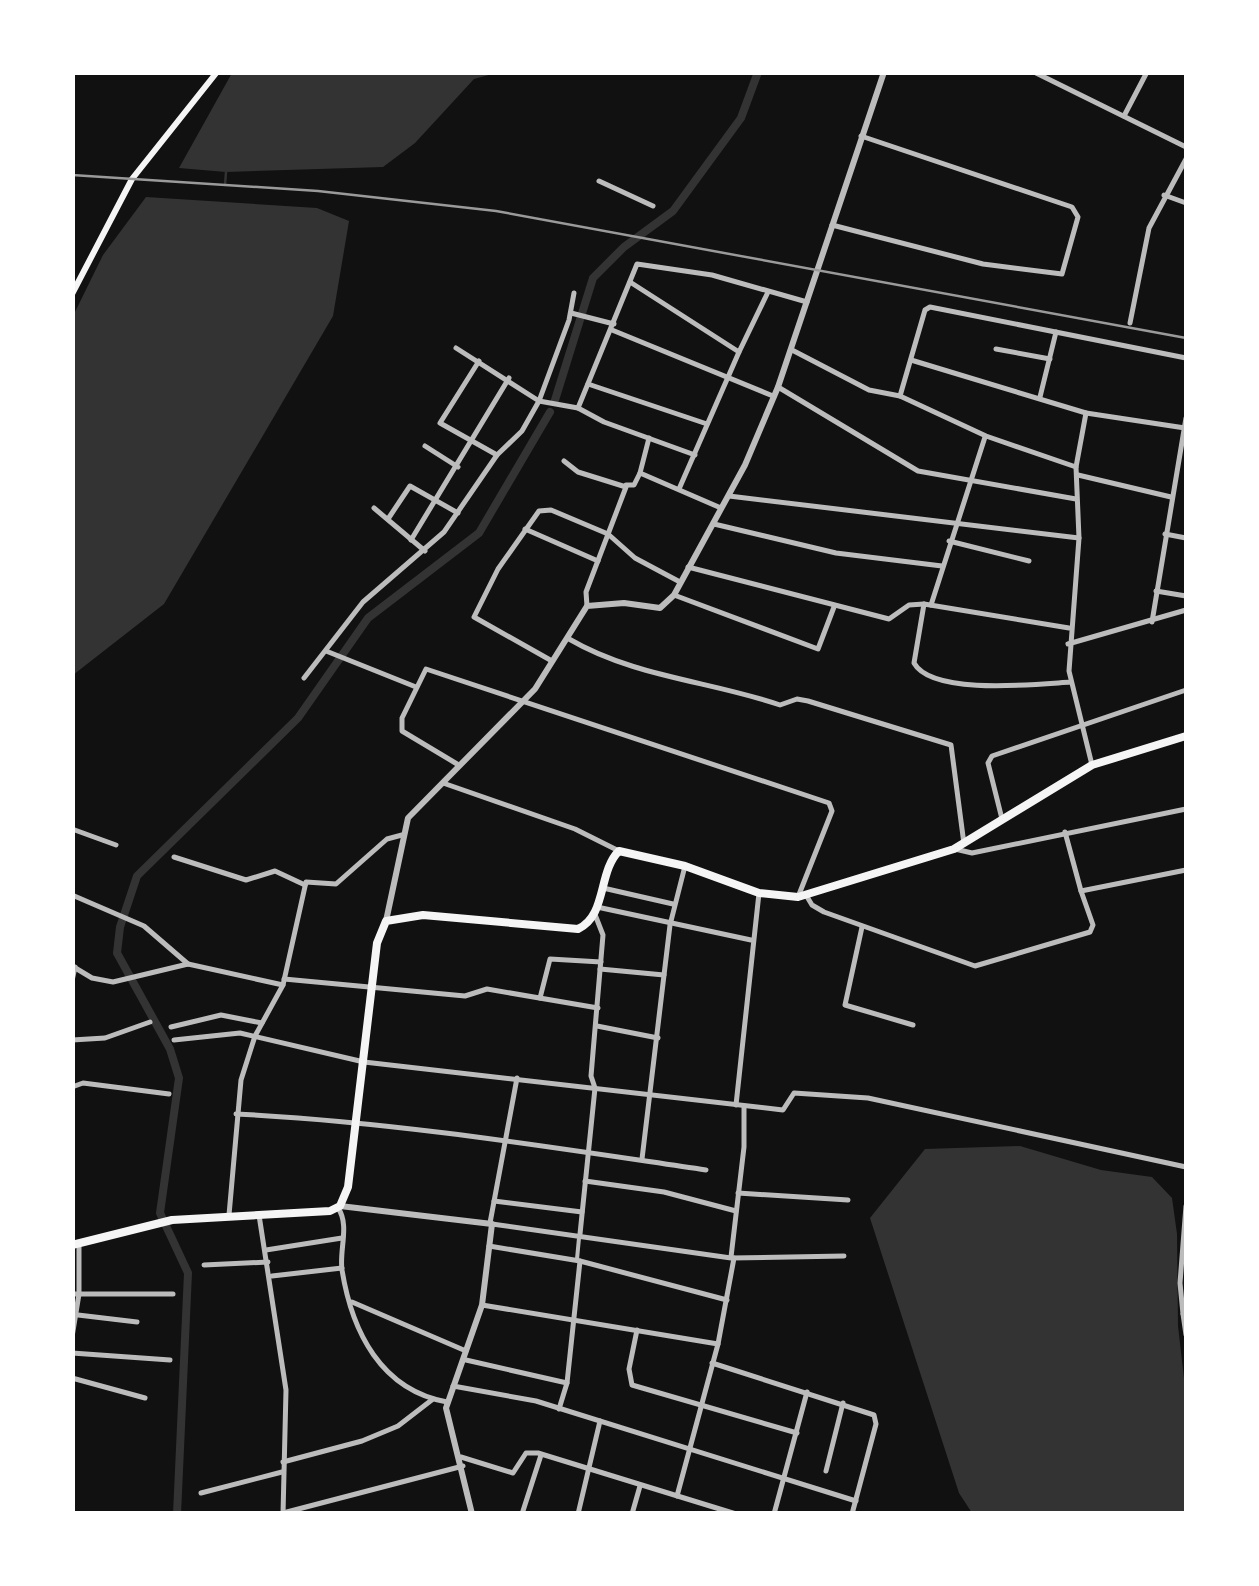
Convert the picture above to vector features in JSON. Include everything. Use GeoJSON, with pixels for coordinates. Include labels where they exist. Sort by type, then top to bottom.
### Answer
{"type":"FeatureCollection","features":[{"type":"Feature","properties":{"kind":"main road"},"geometry":{"type":"LineString","coordinates":[[72,294],[132,179],[216,72]]}},
{"type":"Feature","properties":{"kind":"main road"},"geometry":{"type":"LineString","coordinates":[[76,1244],[172,1220],[339,1207],[348,1187],[377,943],[386,920],[422,916],[566,930],[587,925],[619,850],[685,866],[760,893],[802,896],[954,849],[1092,765],[1186,736]]}},
{"type":"Feature","properties":{"kind":"street"},"geometry":{"type":"LineString","coordinates":[[587,606],[624,603],[660,608],[674,594],[714,524],[792,350],[884,72]]}},
{"type":"Feature","properties":{"kind":"street"},"geometry":{"type":"LineString","coordinates":[[1034,72],[1186,147]]}},
{"type":"Feature","properties":{"kind":"street"},"geometry":{"type":"LineString","coordinates":[[1124,116],[1147,72]]}},
{"type":"Feature","properties":{"kind":"street"},"geometry":{"type":"LineString","coordinates":[[832,225],[983,264],[1062,274],[1078,217],[1068,204],[861,136]]}},
{"type":"Feature","properties":{"kind":"street"},"geometry":{"type":"LineString","coordinates":[[1130,323],[1149,228],[1186,158]]}},
{"type":"Feature","properties":{"kind":"street"},"geometry":{"type":"LineString","coordinates":[[599,181],[653,206]]}},
{"type":"Feature","properties":{"kind":"street"},"geometry":{"type":"LineString","coordinates":[[1164,195],[1186,203]]}},
{"type":"Feature","properties":{"kind":"street"},"geometry":{"type":"LineString","coordinates":[[578,408],[637,264],[644,262],[807,302]]}},
{"type":"Feature","properties":{"kind":"street"},"geometry":{"type":"LineString","coordinates":[[630,282],[739,352]]}},
{"type":"Feature","properties":{"kind":"street"},"geometry":{"type":"LineString","coordinates":[[679,489],[768,290]]}},
{"type":"Feature","properties":{"kind":"street"},"geometry":{"type":"LineString","coordinates":[[304,678],[363,602],[425,551],[458,513],[497,455],[522,431],[539,401],[574,314],[574,293]]}},
{"type":"Feature","properties":{"kind":"street"},"geometry":{"type":"LineString","coordinates":[[900,396],[927,308],[1186,358]]}},
{"type":"Feature","properties":{"kind":"street"},"geometry":{"type":"LineString","coordinates":[[574,314],[592,317],[726,380],[773,396]]}},
{"type":"Feature","properties":{"kind":"street"},"geometry":{"type":"LineString","coordinates":[[1040,398],[1056,331]]}},
{"type":"Feature","properties":{"kind":"street"},"geometry":{"type":"LineString","coordinates":[[1125,346],[1127,336]]}},
{"type":"Feature","properties":{"kind":"street"},"geometry":{"type":"LineString","coordinates":[[456,348],[509,378],[539,401],[578,408],[694,454]]}},
{"type":"Feature","properties":{"kind":"street"},"geometry":{"type":"LineString","coordinates":[[792,350],[847,380],[900,396],[986,436],[1077,471],[1171,497]]}},
{"type":"Feature","properties":{"kind":"street"},"geometry":{"type":"LineString","coordinates":[[996,350],[1050,359]]}},
{"type":"Feature","properties":{"kind":"street"},"geometry":{"type":"LineString","coordinates":[[911,360],[1086,413],[1185,428]]}},
{"type":"Feature","properties":{"kind":"street"},"geometry":{"type":"LineString","coordinates":[[479,361],[440,423],[497,455]]}},
{"type":"Feature","properties":{"kind":"street"},"geometry":{"type":"LineString","coordinates":[[412,540],[509,378]]}},
{"type":"Feature","properties":{"kind":"street"},"geometry":{"type":"LineString","coordinates":[[588,384],[707,424]]}},
{"type":"Feature","properties":{"kind":"street"},"geometry":{"type":"LineString","coordinates":[[778,387],[918,471],[1076,499]]}},
{"type":"Feature","properties":{"kind":"street"},"geometry":{"type":"LineString","coordinates":[[1086,413],[1077,471],[1078,538],[1068,644],[1071,682],[1092,765]]}},
{"type":"Feature","properties":{"kind":"street"},"geometry":{"type":"LineString","coordinates":[[1152,622],[1164,534],[1183,455],[1186,418]]}},
{"type":"Feature","properties":{"kind":"street"},"geometry":{"type":"LineString","coordinates":[[986,436],[928,604],[914,663],[922,672],[974,685],[1071,682]]}},
{"type":"Feature","properties":{"kind":"street"},"geometry":{"type":"LineString","coordinates":[[564,460],[578,472],[634,485],[650,438]]}},
{"type":"Feature","properties":{"kind":"street"},"geometry":{"type":"LineString","coordinates":[[425,446],[458,467]]}},
{"type":"Feature","properties":{"kind":"street"},"geometry":{"type":"LineString","coordinates":[[640,473],[721,508]]}},
{"type":"Feature","properties":{"kind":"street"},"geometry":{"type":"LineString","coordinates":[[386,920],[402,835],[412,812],[523,702],[554,662],[587,606],[584,596],[626,485]]}},
{"type":"Feature","properties":{"kind":"street"},"geometry":{"type":"LineString","coordinates":[[388,519],[410,486],[458,513]]}},
{"type":"Feature","properties":{"kind":"street"},"geometry":{"type":"LineString","coordinates":[[728,496],[1078,538]]}},
{"type":"Feature","properties":{"kind":"street"},"geometry":{"type":"LineString","coordinates":[[374,508],[425,551]]}},
{"type":"Feature","properties":{"kind":"street"},"geometry":{"type":"LineString","coordinates":[[554,662],[474,617],[538,510],[546,509],[608,534],[635,558],[680,582]]}},
{"type":"Feature","properties":{"kind":"street"},"geometry":{"type":"LineString","coordinates":[[714,524],[836,553],[942,566]]}},
{"type":"Feature","properties":{"kind":"street"},"geometry":{"type":"LineString","coordinates":[[525,529],[598,562]]}},
{"type":"Feature","properties":{"kind":"street"},"geometry":{"type":"LineString","coordinates":[[1164,534],[1186,538]]}},
{"type":"Feature","properties":{"kind":"street"},"geometry":{"type":"LineString","coordinates":[[949,541],[1029,561]]}},
{"type":"Feature","properties":{"kind":"street"},"geometry":{"type":"LineString","coordinates":[[688,567],[889,619],[909,605],[928,604],[1069,628]]}},
{"type":"Feature","properties":{"kind":"street"},"geometry":{"type":"LineString","coordinates":[[1156,591],[1186,596]]}},
{"type":"Feature","properties":{"kind":"street"},"geometry":{"type":"LineString","coordinates":[[674,594],[818,649],[834,607]]}},
{"type":"Feature","properties":{"kind":"street"},"geometry":{"type":"LineString","coordinates":[[1068,644],[1186,610]]}},
{"type":"Feature","properties":{"kind":"street"},"geometry":{"type":"LineString","coordinates":[[569,639],[608,661],[744,691],[780,705],[797,699],[808,701],[950,744],[964,844]]}},
{"type":"Feature","properties":{"kind":"street"},"geometry":{"type":"LineString","coordinates":[[326,651],[416,687]]}},
{"type":"Feature","properties":{"kind":"street"},"geometry":{"type":"LineString","coordinates":[[457,764],[402,731],[422,673],[431,668],[829,803],[832,811],[802,896],[816,908],[862,927],[981,966],[1090,932],[1092,925],[1065,832]]}},
{"type":"Feature","properties":{"kind":"street"},"geometry":{"type":"LineString","coordinates":[[1002,818],[988,764],[992,756],[1186,690]]}},
{"type":"Feature","properties":{"kind":"street"},"geometry":{"type":"LineString","coordinates":[[444,783],[575,829],[619,850]]}},
{"type":"Feature","properties":{"kind":"street"},"geometry":{"type":"LineString","coordinates":[[954,849],[972,853],[1186,809]]}},
{"type":"Feature","properties":{"kind":"street"},"geometry":{"type":"LineString","coordinates":[[72,829],[116,845]]}},
{"type":"Feature","properties":{"kind":"street"},"geometry":{"type":"LineString","coordinates":[[229,1215],[236,1114],[244,1065],[254,1036],[284,982],[305,885],[309,880],[336,884],[386,839],[402,835]]}},
{"type":"Feature","properties":{"kind":"street"},"geometry":{"type":"LineString","coordinates":[[174,857],[246,880],[274,871],[305,885]]}},
{"type":"Feature","properties":{"kind":"street"},"geometry":{"type":"LineString","coordinates":[[642,1160],[670,924],[685,866]]}},
{"type":"Feature","properties":{"kind":"street"},"geometry":{"type":"LineString","coordinates":[[1081,891],[1186,870]]}},
{"type":"Feature","properties":{"kind":"street"},"geometry":{"type":"LineString","coordinates":[[604,888],[673,904]]}},
{"type":"Feature","properties":{"kind":"street"},"geometry":{"type":"LineString","coordinates":[[677,1496],[698,1405],[718,1344],[732,1258],[751,940],[760,893]]}},
{"type":"Feature","properties":{"kind":"street"},"geometry":{"type":"LineString","coordinates":[[72,895],[132,920],[158,936],[188,964]]}},
{"type":"Feature","properties":{"kind":"street"},"geometry":{"type":"LineString","coordinates":[[559,1409],[567,1383],[595,1088],[592,1076],[602,931],[595,909],[751,940]]}},
{"type":"Feature","properties":{"kind":"street"},"geometry":{"type":"LineString","coordinates":[[862,927],[847,1009],[913,1025]]}},
{"type":"Feature","properties":{"kind":"street"},"geometry":{"type":"LineString","coordinates":[[540,998],[550,959],[664,974]]}},
{"type":"Feature","properties":{"kind":"street"},"geometry":{"type":"LineString","coordinates":[[72,980],[74,966],[96,979],[126,981],[188,964],[284,982],[465,996],[480,989],[598,1008]]}},
{"type":"Feature","properties":{"kind":"street"},"geometry":{"type":"LineString","coordinates":[[171,1027],[221,1015],[262,1023]]}},
{"type":"Feature","properties":{"kind":"street"},"geometry":{"type":"LineString","coordinates":[[72,1040],[105,1038],[150,1022]]}},
{"type":"Feature","properties":{"kind":"street"},"geometry":{"type":"LineString","coordinates":[[596,1026],[658,1038]]}},
{"type":"Feature","properties":{"kind":"street"},"geometry":{"type":"LineString","coordinates":[[174,1040],[222,1032],[364,1062],[783,1110],[794,1092],[876,1100],[1186,1167]]}},
{"type":"Feature","properties":{"kind":"street"},"geometry":{"type":"LineString","coordinates":[[472,1514],[447,1402],[467,1356],[482,1305],[494,1201],[517,1078]]}},
{"type":"Feature","properties":{"kind":"street"},"geometry":{"type":"LineString","coordinates":[[72,1087],[83,1083],[169,1094]]}},
{"type":"Feature","properties":{"kind":"street"},"geometry":{"type":"LineString","coordinates":[[236,1114],[355,1120],[504,1137],[706,1170]]}},
{"type":"Feature","properties":{"kind":"street"},"geometry":{"type":"LineString","coordinates":[[585,1181],[664,1192],[736,1211]]}},
{"type":"Feature","properties":{"kind":"street"},"geometry":{"type":"LineString","coordinates":[[738,1193],[848,1200]]}},
{"type":"Feature","properties":{"kind":"street"},"geometry":{"type":"LineString","coordinates":[[494,1201],[582,1212]]}},
{"type":"Feature","properties":{"kind":"street"},"geometry":{"type":"LineString","coordinates":[[1186,1206],[1186,1335]]}},
{"type":"Feature","properties":{"kind":"street"},"geometry":{"type":"LineString","coordinates":[[447,1402],[400,1382],[373,1360],[342,1268],[343,1217],[339,1207],[580,1234],[732,1258],[844,1256]]}},
{"type":"Feature","properties":{"kind":"street"},"geometry":{"type":"LineString","coordinates":[[259,1215],[272,1276],[286,1390],[283,1513],[462,1461],[513,1473],[526,1454],[541,1454],[736,1514]]}},
{"type":"Feature","properties":{"kind":"street"},"geometry":{"type":"LineString","coordinates":[[266,1250],[342,1238]]}},
{"type":"Feature","properties":{"kind":"street"},"geometry":{"type":"LineString","coordinates":[[72,1337],[78,1315],[76,1244]]}},
{"type":"Feature","properties":{"kind":"street"},"geometry":{"type":"LineString","coordinates":[[490,1246],[578,1261],[726,1300]]}},
{"type":"Feature","properties":{"kind":"street"},"geometry":{"type":"LineString","coordinates":[[204,1266],[268,1262]]}},
{"type":"Feature","properties":{"kind":"street"},"geometry":{"type":"LineString","coordinates":[[272,1276],[342,1268]]}},
{"type":"Feature","properties":{"kind":"street"},"geometry":{"type":"LineString","coordinates":[[76,1294],[173,1294]]}},
{"type":"Feature","properties":{"kind":"street"},"geometry":{"type":"LineString","coordinates":[[352,1302],[467,1356],[567,1383]]}},
{"type":"Feature","properties":{"kind":"street"},"geometry":{"type":"LineString","coordinates":[[482,1305],[718,1344]]}},
{"type":"Feature","properties":{"kind":"street"},"geometry":{"type":"LineString","coordinates":[[78,1315],[137,1322]]}},
{"type":"Feature","properties":{"kind":"street"},"geometry":{"type":"LineString","coordinates":[[637,1330],[629,1382],[796,1433]]}},
{"type":"Feature","properties":{"kind":"street"},"geometry":{"type":"LineString","coordinates":[[72,1353],[170,1360]]}},
{"type":"Feature","properties":{"kind":"street"},"geometry":{"type":"LineString","coordinates":[[712,1363],[870,1412],[876,1418],[852,1514]]}},
{"type":"Feature","properties":{"kind":"street"},"geometry":{"type":"LineString","coordinates":[[72,1378],[146,1398]]}},
{"type":"Feature","properties":{"kind":"street"},"geometry":{"type":"LineString","coordinates":[[454,1386],[559,1409],[856,1500]]}},
{"type":"Feature","properties":{"kind":"street"},"geometry":{"type":"LineString","coordinates":[[774,1514],[806,1392]]}},
{"type":"Feature","properties":{"kind":"street"},"geometry":{"type":"LineString","coordinates":[[283,1462],[334,1451],[380,1433],[433,1399]]}},
{"type":"Feature","properties":{"kind":"street"},"geometry":{"type":"LineString","coordinates":[[826,1471],[843,1404]]}},
{"type":"Feature","properties":{"kind":"street"},"geometry":{"type":"LineString","coordinates":[[578,1514],[600,1421]]}},
{"type":"Feature","properties":{"kind":"street"},"geometry":{"type":"LineString","coordinates":[[522,1514],[541,1454]]}},
{"type":"Feature","properties":{"kind":"street"},"geometry":{"type":"LineString","coordinates":[[201,1493],[282,1472]]}},
{"type":"Feature","properties":{"kind":"street"},"geometry":{"type":"LineString","coordinates":[[632,1514],[640,1486]]}},
{"type":"Feature","properties":{"kind":"shaded area"},"geometry":{"type":"Polygon","coordinates":[[[232,72],[496,73],[474,79],[415,143],[383,167],[226,172],[179,168],[232,72]]]}},
{"type":"Feature","properties":{"kind":"shaded area"},"geometry":{"type":"Polygon","coordinates":[[[146,197],[317,208],[349,221],[333,316],[164,604],[73,675],[73,316],[103,255],[146,197]]]}},
{"type":"Feature","properties":{"kind":"shaded area"},"geometry":{"type":"Polygon","coordinates":[[[1020,1146],[1101,1170],[1152,1177],[1172,1198],[1177,1234],[1178,1326],[1186,1396],[1186,1513],[972,1513],[959,1493],[870,1218],[925,1149],[1020,1146]]]}},
{"type":"Feature","properties":{"kind":"waterway"},"geometry":{"type":"LineString","coordinates":[[555,400],[593,278],[624,247],[673,211],[741,118],[758,72]]}},
{"type":"Feature","properties":{"kind":"waterway"},"geometry":{"type":"LineString","coordinates":[[225,185],[226,172]]}},
{"type":"Feature","properties":{"kind":"waterway"},"geometry":{"type":"LineString","coordinates":[[177,1514],[188,1273],[160,1213],[179,1078],[170,1049],[117,953],[120,927],[137,876],[298,718],[368,618],[479,533],[550,412]]}},
{"type":"Feature","properties":{"kind":"railway"},"geometry":{"type":"LineString","coordinates":[[72,175],[318,191],[496,211],[1186,338]]}}]}
